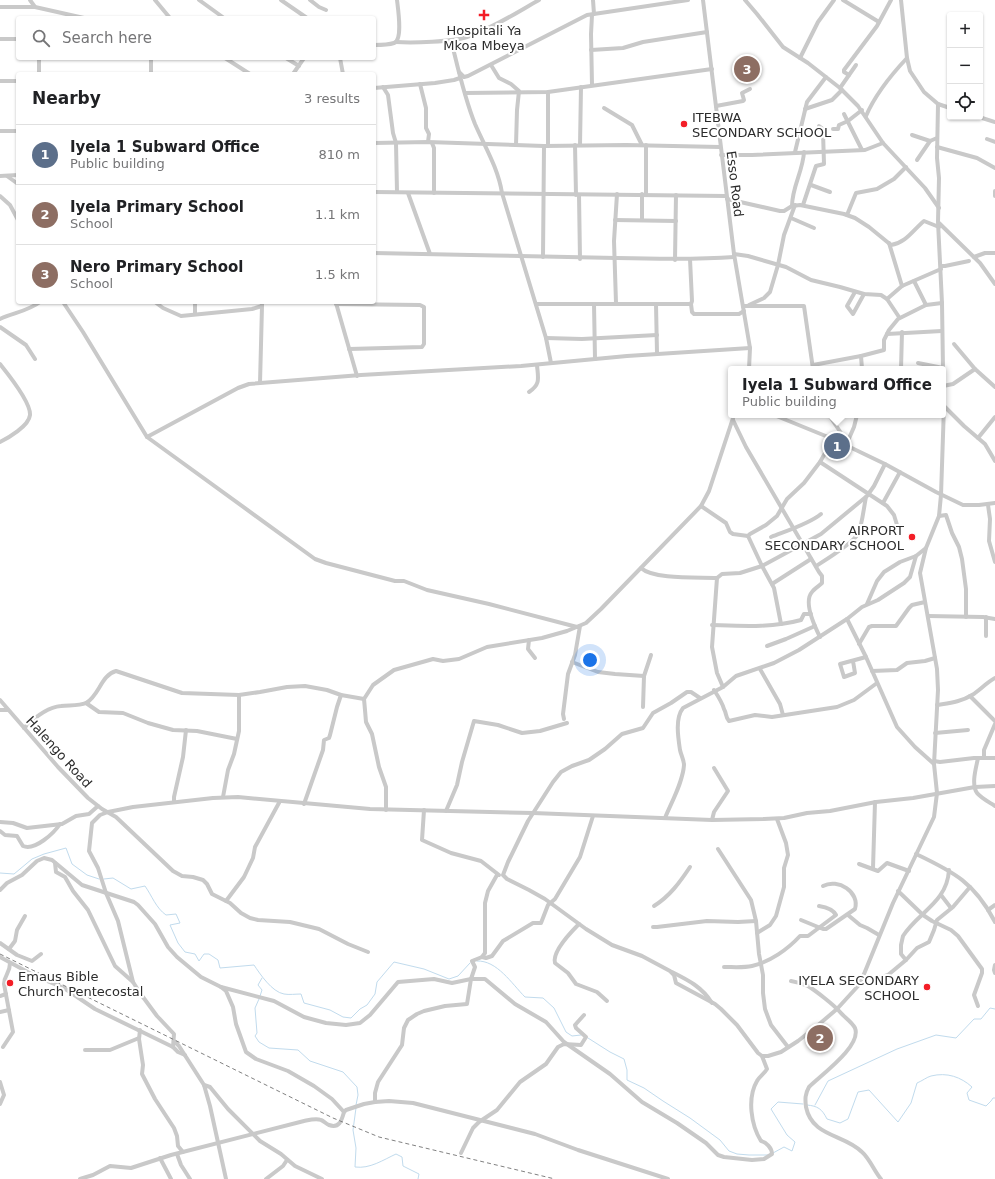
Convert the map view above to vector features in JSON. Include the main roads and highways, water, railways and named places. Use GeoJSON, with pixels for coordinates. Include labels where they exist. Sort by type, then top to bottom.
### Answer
{"type":"FeatureCollection","features":[{"type":"Feature","properties":{"kind":"waterway"},"geometry":{"type":"LineString","coordinates":[[0,873],[14,874],[32,859],[66,848],[72,864],[87,875],[99,879]]}},
{"type":"Feature","properties":{"kind":"waterway"},"geometry":{"type":"LineString","coordinates":[[104,879],[113,878],[131,889],[145,886],[157,905],[166,915],[176,914],[180,923],[170,925],[178,943],[185,952],[195,954],[199,961],[204,954],[209,954],[218,960],[220,968],[254,965],[267,982],[280,993],[301,994],[304,1003],[330,1010],[343,1017],[351,1018],[360,1009],[367,1005],[375,994],[377,982],[394,962],[424,969],[449,979],[458,976],[470,963]]}},
{"type":"Feature","properties":{"kind":"waterway"},"geometry":{"type":"LineString","coordinates":[[477,961],[491,964],[498,969],[525,997],[543,998],[554,1008],[566,1032],[572,1036],[581,1035]]}},
{"type":"Feature","properties":{"kind":"waterway"},"geometry":{"type":"LineString","coordinates":[[260,996],[262,990],[258,985],[262,978]]}},
{"type":"Feature","properties":{"kind":"waterway"},"geometry":{"type":"LineString","coordinates":[[259,999],[255,1008],[257,1033],[255,1036],[259,1042],[269,1048],[298,1050],[310,1061],[343,1072],[357,1087],[358,1095],[356,1105]]}},
{"type":"Feature","properties":{"kind":"waterway"},"geometry":{"type":"LineString","coordinates":[[815,1105],[828,1081],[897,1049],[936,1035],[956,1038],[974,1019],[981,1019],[990,1008],[995,1009]]}},
{"type":"Feature","properties":{"kind":"waterway"},"geometry":{"type":"LineString","coordinates":[[588,1038],[624,1059],[627,1070],[627,1080],[644,1088],[690,1118],[720,1140],[729,1151],[737,1154],[768,1155]]}},
{"type":"Feature","properties":{"kind":"waterway"},"geometry":{"type":"LineString","coordinates":[[807,1105],[817,1107],[827,1119],[840,1123],[848,1119],[858,1092],[869,1090],[898,1122],[911,1103],[917,1083],[928,1077],[937,1075],[953,1076],[963,1080],[972,1087],[967,1093],[969,1100],[986,1106],[993,1098],[995,1098]]}},
{"type":"Feature","properties":{"kind":"waterway"},"geometry":{"type":"LineString","coordinates":[[773,1153],[784,1147],[792,1151],[795,1142],[787,1135],[771,1109],[778,1102],[803,1104]]}},
{"type":"Feature","properties":{"kind":"waterway"},"geometry":{"type":"LineString","coordinates":[[356,1108],[353,1130],[356,1148],[355,1167],[366,1167],[396,1154],[402,1157],[403,1166],[419,1174],[418,1179]]}},
{"type":"Feature","properties":{"kind":"railway"},"geometry":{"type":"LineString","coordinates":[[0,954],[333,1118],[379,1137],[555,1179]]}},
{"type":"Feature","properties":{"kind":"place","name":"Hospitali Ya Mkoa Mbeya"},"geometry":{"type":"Point","coordinates":[484,15]}},
{"type":"Feature","properties":{"kind":"place","name":"Nero Primary School"},"geometry":{"type":"Point","coordinates":[747,69]}},
{"type":"Feature","properties":{"kind":"place","name":"ITEBWA SECONDARY SCHOOL"},"geometry":{"type":"Point","coordinates":[684,124]}},
{"type":"Feature","properties":{"kind":"place","name":"Iyela 1 Subward Office"},"geometry":{"type":"Point","coordinates":[837,446]}},
{"type":"Feature","properties":{"kind":"place","name":"AIRPORT SECONDARY SCHOOL"},"geometry":{"type":"Point","coordinates":[912,537]}},
{"type":"Feature","properties":{"kind":"place","name":"Emaus Bible Church Pentecostal"},"geometry":{"type":"Point","coordinates":[10,983]}},
{"type":"Feature","properties":{"kind":"place","name":"IYELA SECONDARY SCHOOL"},"geometry":{"type":"Point","coordinates":[927,987]}},
{"type":"Feature","properties":{"kind":"place","name":"Iyela Primary School"},"geometry":{"type":"Point","coordinates":[820,1038]}}]}
